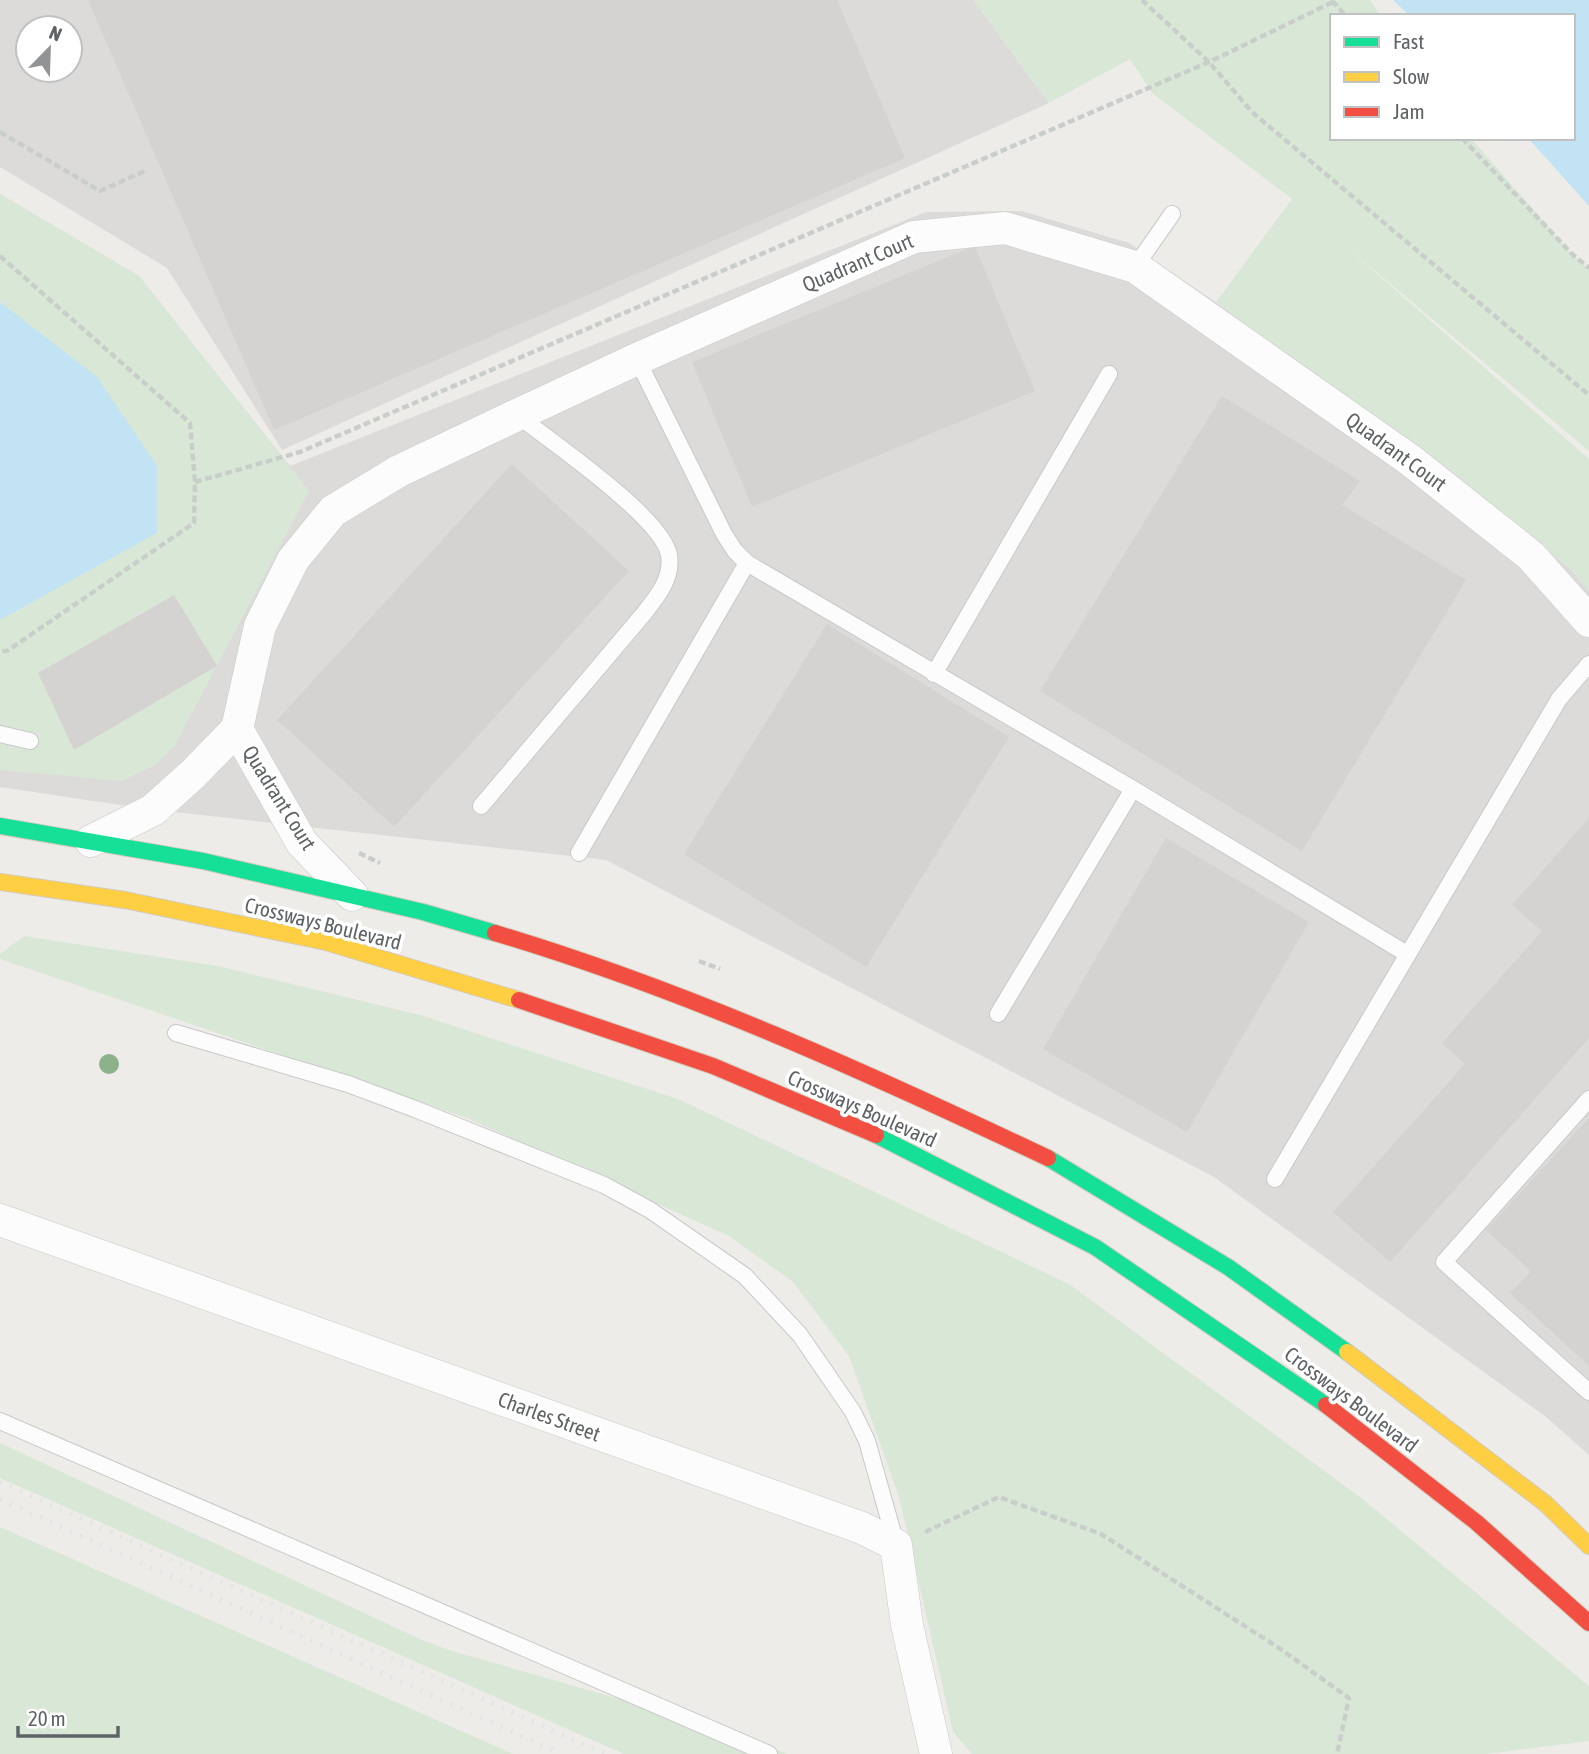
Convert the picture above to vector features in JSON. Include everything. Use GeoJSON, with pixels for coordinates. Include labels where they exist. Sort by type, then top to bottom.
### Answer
{"type":"FeatureCollection","features":[{"type":"Feature","properties":{"kind":"main road","name":"Crossways Boulevard"},"geometry":{"type":"LineString","coordinates":[[0,826],[202,861],[405,907],[575,957],[730,1015],[898,1087],[1051,1159],[1228,1267],[1367,1366],[1546,1504],[1589,1546]]}},
{"type":"Feature","properties":{"kind":"main road","name":"Crossways Boulevard"},"geometry":{"type":"LineString","coordinates":[[0,882],[125,900],[339,946],[543,1007],[713,1066],[889,1141],[1095,1247],[1306,1389],[1476,1522],[1589,1623]]}},
{"type":"Feature","properties":{"kind":"street","name":"Quadrant Court"},"geometry":{"type":"LineString","coordinates":[[91,841],[153,810],[237,729],[260,626],[293,561],[333,511],[399,471],[517,415],[914,237],[1005,228],[1135,267],[1410,460],[1531,556],[1589,621]]}},
{"type":"Feature","properties":{"kind":"street","name":"Quadrant Court"},"geometry":{"type":"LineString","coordinates":[[237,729],[302,843],[352,895]]}},
{"type":"Feature","properties":{"kind":"street","name":"Charles Street"},"geometry":{"type":"LineString","coordinates":[[0,1220],[862,1528],[896,1545]]}},
{"type":"Feature","properties":{"kind":"street"},"geometry":{"type":"LineString","coordinates":[[896,1545],[907,1625],[936,1754]]}},
{"type":"Feature","properties":{"kind":"lane"},"geometry":{"type":"LineString","coordinates":[[1135,267],[1172,214]]}},
{"type":"Feature","properties":{"kind":"lane"},"geometry":{"type":"LineString","coordinates":[[637,359],[724,534],[734,551],[747,563],[1133,789],[1407,954]]}},
{"type":"Feature","properties":{"kind":"lane"},"geometry":{"type":"LineString","coordinates":[[934,674],[1109,374]]}},
{"type":"Feature","properties":{"kind":"lane"},"geometry":{"type":"LineString","coordinates":[[481,806],[648,608],[662,590],[668,570],[669,554],[661,537],[647,520],[517,415]]}},
{"type":"Feature","properties":{"kind":"lane"},"geometry":{"type":"LineString","coordinates":[[579,853],[747,563]]}},
{"type":"Feature","properties":{"kind":"lane"},"geometry":{"type":"LineString","coordinates":[[1275,1179],[1559,698],[1589,664]]}},
{"type":"Feature","properties":{"kind":"lane"},"geometry":{"type":"LineString","coordinates":[[0,734],[30,741]]}},
{"type":"Feature","properties":{"kind":"lane"},"geometry":{"type":"LineString","coordinates":[[998,1014],[1133,789]]}},
{"type":"Feature","properties":{"kind":"lane"},"geometry":{"type":"LineString","coordinates":[[176,1033],[348,1084],[604,1185],[650,1210],[745,1276],[800,1335],[853,1412],[867,1441],[896,1545]]}},
{"type":"Feature","properties":{"kind":"lane"},"geometry":{"type":"LineString","coordinates":[[1589,1099],[1444,1262],[1589,1392]]}},
{"type":"Feature","properties":{"kind":"lane"},"geometry":{"type":"LineString","coordinates":[[0,1421],[769,1754]]}},
{"type":"Feature","properties":{"kind":"path"},"geometry":{"type":"LineString","coordinates":[[1142,0],[1209,62],[1252,112],[1589,395]]}},
{"type":"Feature","properties":{"kind":"path"},"geometry":{"type":"LineString","coordinates":[[195,482],[300,452],[1209,62],[1332,1],[1344,14]]}},
{"type":"Feature","properties":{"kind":"path"},"geometry":{"type":"LineString","coordinates":[[0,132],[100,191],[147,170]]}},
{"type":"Feature","properties":{"kind":"path"},"geometry":{"type":"LineString","coordinates":[[1464,140],[1572,254],[1589,268]]}},
{"type":"Feature","properties":{"kind":"path"},"geometry":{"type":"LineString","coordinates":[[0,256],[190,423],[195,482],[194,523],[7,651],[0,651]]}},
{"type":"Feature","properties":{"kind":"path"},"geometry":{"type":"LineString","coordinates":[[896,1545],[999,1497],[1101,1534],[1279,1648],[1349,1698],[1337,1754]]}},
{"type":"Feature","properties":{"kind":"shaded area"},"geometry":{"type":"Polygon","coordinates":[[[0,0],[973,0],[1049,103],[282,450],[167,268],[0,167],[0,0]]]}},
{"type":"Feature","properties":{"kind":"shaded area"},"geometry":{"type":"Polygon","coordinates":[[[0,194],[139,276],[290,466],[926,212],[1022,211],[1129,243],[1306,364],[1572,570],[1589,591],[1589,1455],[1546,1417],[1214,1177],[606,860],[147,809],[0,787],[0,194]]]}},
{"type":"Feature","properties":{"kind":"green space"},"geometry":{"type":"Polygon","coordinates":[[[973,0],[1370,0],[1380,14],[1330,14],[1330,140],[1473,140],[1572,254],[1589,269],[1589,451],[1343,244],[1589,459],[1589,591],[1572,570],[1216,302],[1292,199],[1152,93],[1130,59],[1049,103],[973,0]]]}},
{"type":"Feature","properties":{"kind":"green space"},"geometry":{"type":"Polygon","coordinates":[[[0,194],[139,276],[309,491],[175,745],[155,765],[122,781],[0,770],[0,194]]]}},
{"type":"Feature","properties":{"kind":"green space"},"geometry":{"type":"Polygon","coordinates":[[[24,936],[218,966],[420,1015],[678,1099],[1069,1284],[1360,1497],[1589,1686],[1589,1741],[1487,1754],[972,1754],[953,1732],[899,1497],[849,1356],[793,1282],[729,1236],[467,1118],[0,959],[0,954],[24,936]]]}},
{"type":"Feature","properties":{"kind":"green space"},"geometry":{"type":"Polygon","coordinates":[[[0,1443],[422,1640],[693,1720],[788,1754],[624,1754],[0,1478],[0,1443]]]}},
{"type":"Feature","properties":{"kind":"green space"},"geometry":{"type":"Polygon","coordinates":[[[0,1527],[502,1749],[513,1754],[0,1754],[0,1527]]]}},
{"type":"Feature","properties":{"kind":"water"},"geometry":{"type":"Polygon","coordinates":[[[1393,0],[1589,0],[1589,206],[1530,140],[1575,140],[1575,14],[1408,14],[1393,0]]]}},
{"type":"Feature","properties":{"kind":"water"},"geometry":{"type":"Polygon","coordinates":[[[0,302],[97,377],[157,466],[157,533],[0,620],[0,302]]]}},
{"type":"Feature","properties":{"kind":"building"},"geometry":{"type":"Polygon","coordinates":[[[88,0],[837,0],[905,158],[274,430],[88,0]]]}},
{"type":"Feature","properties":{"kind":"building"},"geometry":{"type":"Polygon","coordinates":[[[975,246],[1035,391],[752,507],[692,362],[975,246]]]}},
{"type":"Feature","properties":{"kind":"building"},"geometry":{"type":"Polygon","coordinates":[[[1222,396],[1360,481],[1342,505],[1466,580],[1302,851],[1040,691],[1222,396]]]}},
{"type":"Feature","properties":{"kind":"building"},"geometry":{"type":"Polygon","coordinates":[[[512,464],[629,571],[394,827],[277,720],[512,464]]]}},
{"type":"Feature","properties":{"kind":"building"},"geometry":{"type":"Polygon","coordinates":[[[174,595],[217,666],[74,750],[38,673],[174,595]]]}},
{"type":"Feature","properties":{"kind":"building"},"geometry":{"type":"Polygon","coordinates":[[[827,624],[1009,737],[866,967],[684,854],[827,624]]]}},
{"type":"Feature","properties":{"kind":"building"},"geometry":{"type":"Polygon","coordinates":[[[1589,818],[1589,1038],[1390,1262],[1333,1212],[1465,1064],[1442,1043],[1542,931],[1512,905],[1589,818]]]}},
{"type":"Feature","properties":{"kind":"building"},"geometry":{"type":"Polygon","coordinates":[[[1166,838],[1309,922],[1187,1132],[1043,1049],[1166,838]]]}},
{"type":"Feature","properties":{"kind":"building"},"geometry":{"type":"Polygon","coordinates":[[[1589,1118],[1589,1366],[1510,1293],[1531,1271],[1486,1230],[1589,1118]]]}},
{"type":"Feature","properties":{"kind":"railway"},"geometry":{"type":"LineString","coordinates":[[0,1482],[605,1754]]}},
{"type":"Feature","properties":{"kind":"railway"},"geometry":{"type":"LineString","coordinates":[[0,1499],[561,1754]]}},
{"type":"Feature","properties":{"kind":"traffic: fast"},"geometry":{"type":"LineString","coordinates":[[0,826],[203,861],[423,912],[495,933]]}},
{"type":"Feature","properties":{"kind":"traffic: fast"},"geometry":{"type":"LineString","coordinates":[[876,1135],[1095,1247],[1326,1405]]}},
{"type":"Feature","properties":{"kind":"traffic: fast"},"geometry":{"type":"LineString","coordinates":[[1048,1158],[1228,1267],[1347,1352]]}},
{"type":"Feature","properties":{"kind":"traffic: slow"},"geometry":{"type":"LineString","coordinates":[[0,882],[125,900],[326,942],[519,1000]]}},
{"type":"Feature","properties":{"kind":"traffic: slow"},"geometry":{"type":"LineString","coordinates":[[1347,1352],[1546,1504],[1589,1546]]}},
{"type":"Feature","properties":{"kind":"traffic: jam"},"geometry":{"type":"LineString","coordinates":[[495,933],[637,980],[776,1035],[1048,1158]]}},
{"type":"Feature","properties":{"kind":"traffic: jam"},"geometry":{"type":"LineString","coordinates":[[519,1000],[713,1066],[876,1135]]}},
{"type":"Feature","properties":{"kind":"traffic: jam"},"geometry":{"type":"LineString","coordinates":[[1326,1405],[1476,1522],[1589,1623]]}}]}
